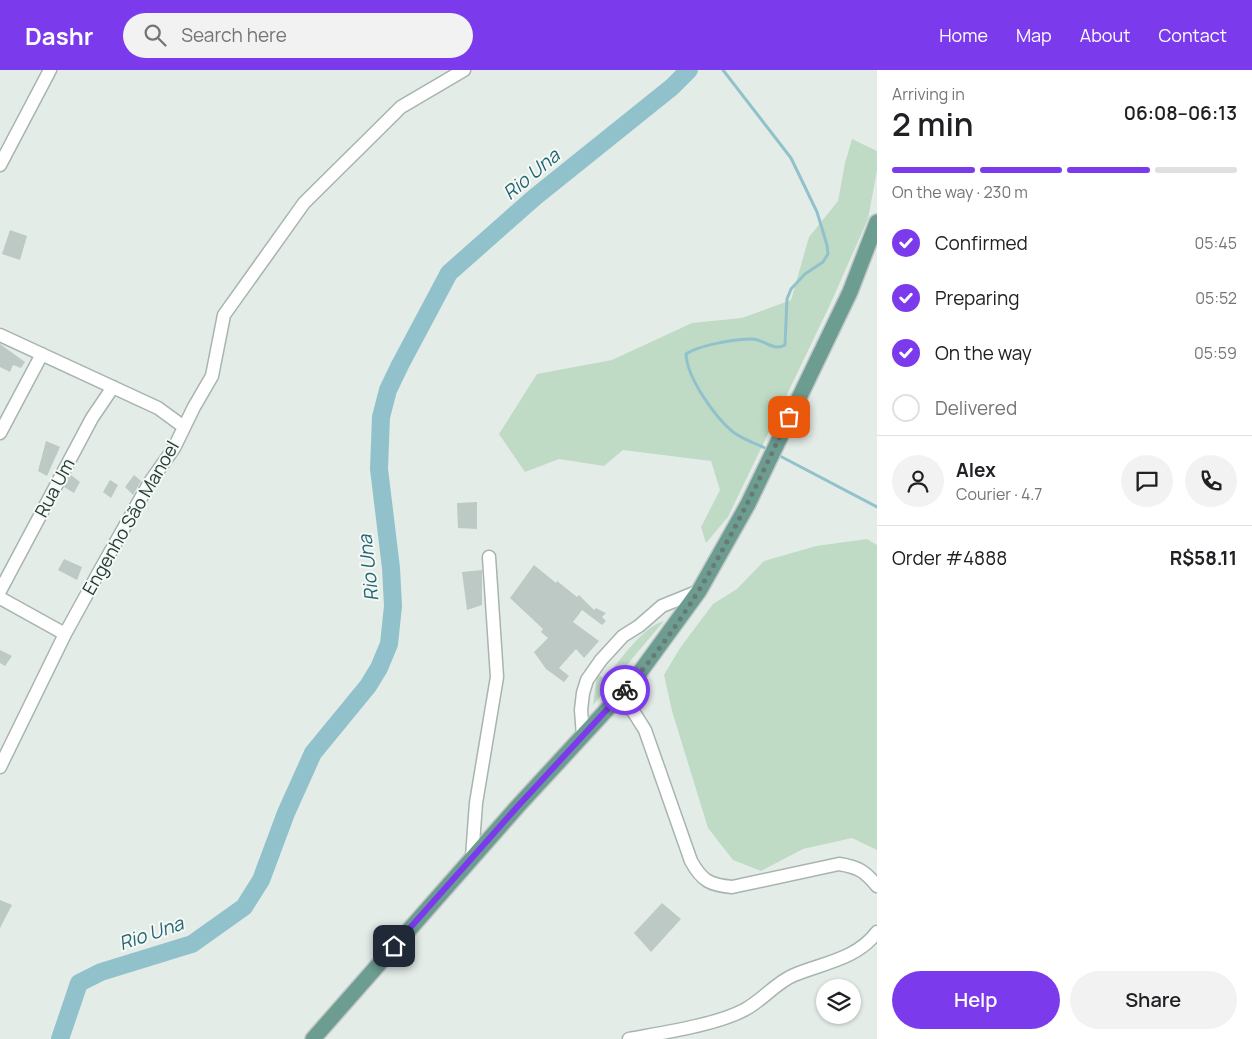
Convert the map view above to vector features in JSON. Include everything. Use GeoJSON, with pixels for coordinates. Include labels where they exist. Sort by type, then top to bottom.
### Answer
{"type":"FeatureCollection","features":[{"type":"Feature","properties":{"kind":"main road"},"geometry":{"type":"LineString","coordinates":[[312,1039],[472,857],[617,699],[658,649],[700,591],[748,504],[850,292],[877,222]]}},
{"type":"Feature","properties":{"kind":"street"},"geometry":{"type":"LineString","coordinates":[[184,427],[212,376],[224,315],[304,203],[402,106],[464,70]]}},
{"type":"Feature","properties":{"kind":"street"},"geometry":{"type":"LineString","coordinates":[[0,165],[49,71]]}},
{"type":"Feature","properties":{"kind":"street","name":"Engenho São Manoel"},"geometry":{"type":"LineString","coordinates":[[0,335],[158,408],[184,427],[174,448],[129,517],[65,634],[0,767]]}},
{"type":"Feature","properties":{"kind":"street"},"geometry":{"type":"LineString","coordinates":[[0,433],[42,354]]}},
{"type":"Feature","properties":{"kind":"street","name":"Rua Um"},"geometry":{"type":"LineString","coordinates":[[0,591],[92,418],[113,387]]}},
{"type":"Feature","properties":{"kind":"street"},"geometry":{"type":"LineString","coordinates":[[472,857],[476,803],[497,677],[489,558]]}},
{"type":"Feature","properties":{"kind":"street"},"geometry":{"type":"LineString","coordinates":[[583,736],[581,710],[588,671],[615,642],[639,626],[662,606],[700,591]]}},
{"type":"Feature","properties":{"kind":"street"},"geometry":{"type":"LineString","coordinates":[[0,598],[65,634]]}},
{"type":"Feature","properties":{"kind":"street"},"geometry":{"type":"LineString","coordinates":[[617,699],[633,710],[645,730],[691,861],[699,874],[705,879],[715,886],[732,887],[839,864],[852,866],[866,873],[877,886]]}},
{"type":"Feature","properties":{"kind":"street"},"geometry":{"type":"LineString","coordinates":[[629,1039],[691,1026],[744,1010],[792,976],[857,952],[877,932]]}},
{"type":"Feature","properties":{"kind":"green space"},"geometry":{"type":"Polygon","coordinates":[[[852,139],[877,151],[877,170],[868,219],[829,307],[728,517],[706,543],[701,527],[720,490],[711,461],[623,450],[604,466],[559,459],[525,472],[499,434],[537,374],[612,360],[692,323],[742,318],[791,300],[809,237],[838,201],[845,163],[852,139]]]}},
{"type":"Feature","properties":{"kind":"green space"},"geometry":{"type":"Polygon","coordinates":[[[867,539],[877,545],[877,850],[852,838],[803,849],[761,871],[733,860],[708,828],[672,711],[664,675],[680,648],[713,604],[737,589],[764,561],[816,546],[867,539]]]}},
{"type":"Feature","properties":{"kind":"green space"},"geometry":{"type":"Polygon","coordinates":[[[664,621],[593,705],[597,675],[605,678],[640,637],[656,624],[664,621]]]}},
{"type":"Feature","properties":{"kind":"building"},"geometry":{"type":"Polygon","coordinates":[[[10,230],[27,236],[20,260],[2,254],[10,230]]]}},
{"type":"Feature","properties":{"kind":"building"},"geometry":{"type":"Polygon","coordinates":[[[0,344],[25,362],[21,368],[13,365],[10,372],[0,367],[0,344]]]}},
{"type":"Feature","properties":{"kind":"building"},"geometry":{"type":"Polygon","coordinates":[[[46,441],[60,447],[47,476],[38,471],[46,441]]]}},
{"type":"Feature","properties":{"kind":"building"},"geometry":{"type":"Polygon","coordinates":[[[71,475],[80,482],[74,493],[64,487],[71,475]]]}},
{"type":"Feature","properties":{"kind":"building"},"geometry":{"type":"Polygon","coordinates":[[[134,475],[141,481],[133,495],[125,487],[134,475]]]}},
{"type":"Feature","properties":{"kind":"building"},"geometry":{"type":"Polygon","coordinates":[[[110,480],[118,485],[111,498],[103,492],[110,480]]]}},
{"type":"Feature","properties":{"kind":"building"},"geometry":{"type":"Polygon","coordinates":[[[477,502],[477,529],[458,528],[457,503],[477,502]]]}},
{"type":"Feature","properties":{"kind":"building"},"geometry":{"type":"Polygon","coordinates":[[[64,559],[82,567],[77,580],[58,570],[64,559]]]}},
{"type":"Feature","properties":{"kind":"building"},"geometry":{"type":"Polygon","coordinates":[[[534,565],[577,597],[579,595],[594,610],[596,608],[606,613],[602,617],[606,621],[602,625],[582,610],[573,622],[599,641],[584,658],[576,649],[559,668],[569,676],[564,682],[546,669],[534,652],[548,638],[541,632],[543,629],[510,598],[534,565]]]}},
{"type":"Feature","properties":{"kind":"building"},"geometry":{"type":"Polygon","coordinates":[[[482,570],[482,605],[467,610],[462,572],[482,570]]]}},
{"type":"Feature","properties":{"kind":"building"},"geometry":{"type":"Polygon","coordinates":[[[0,650],[12,656],[5,666],[0,663],[0,650]]]}},
{"type":"Feature","properties":{"kind":"building"},"geometry":{"type":"Polygon","coordinates":[[[0,900],[12,905],[0,928],[0,900]]]}},
{"type":"Feature","properties":{"kind":"building"},"geometry":{"type":"Polygon","coordinates":[[[662,903],[681,919],[651,952],[634,933],[662,903]]]}},
{"type":"Feature","properties":{"kind":"waterway","name":"Rio Una"},"geometry":{"type":"LineString","coordinates":[[60,1039],[79,983],[101,972],[192,944],[244,907],[261,880],[286,813],[313,753],[368,686],[379,668],[389,644],[393,606],[391,568],[379,469],[381,417],[388,390],[449,273],[535,197],[672,87],[689,70]]}},
{"type":"Feature","properties":{"kind":"waterway"},"geometry":{"type":"LineString","coordinates":[[723,70],[791,158],[817,212],[827,245],[828,254],[823,262],[805,274],[791,289],[787,299],[785,345],[776,347],[756,340],[745,339],[708,345],[686,354],[691,374],[703,396],[718,417],[733,432],[765,448]]}},
{"type":"Feature","properties":{"kind":"waterway"},"geometry":{"type":"LineString","coordinates":[[780,456],[877,507]]}},
{"type":"Feature","properties":{"kind":"way so far"},"geometry":{"type":"LineString","coordinates":[[625,690],[658,649],[700,591],[748,504],[789,417]]}},
{"type":"Feature","properties":{"kind":"route"},"geometry":{"type":"LineString","coordinates":[[394,946],[518,806],[625,690]]}}]}
